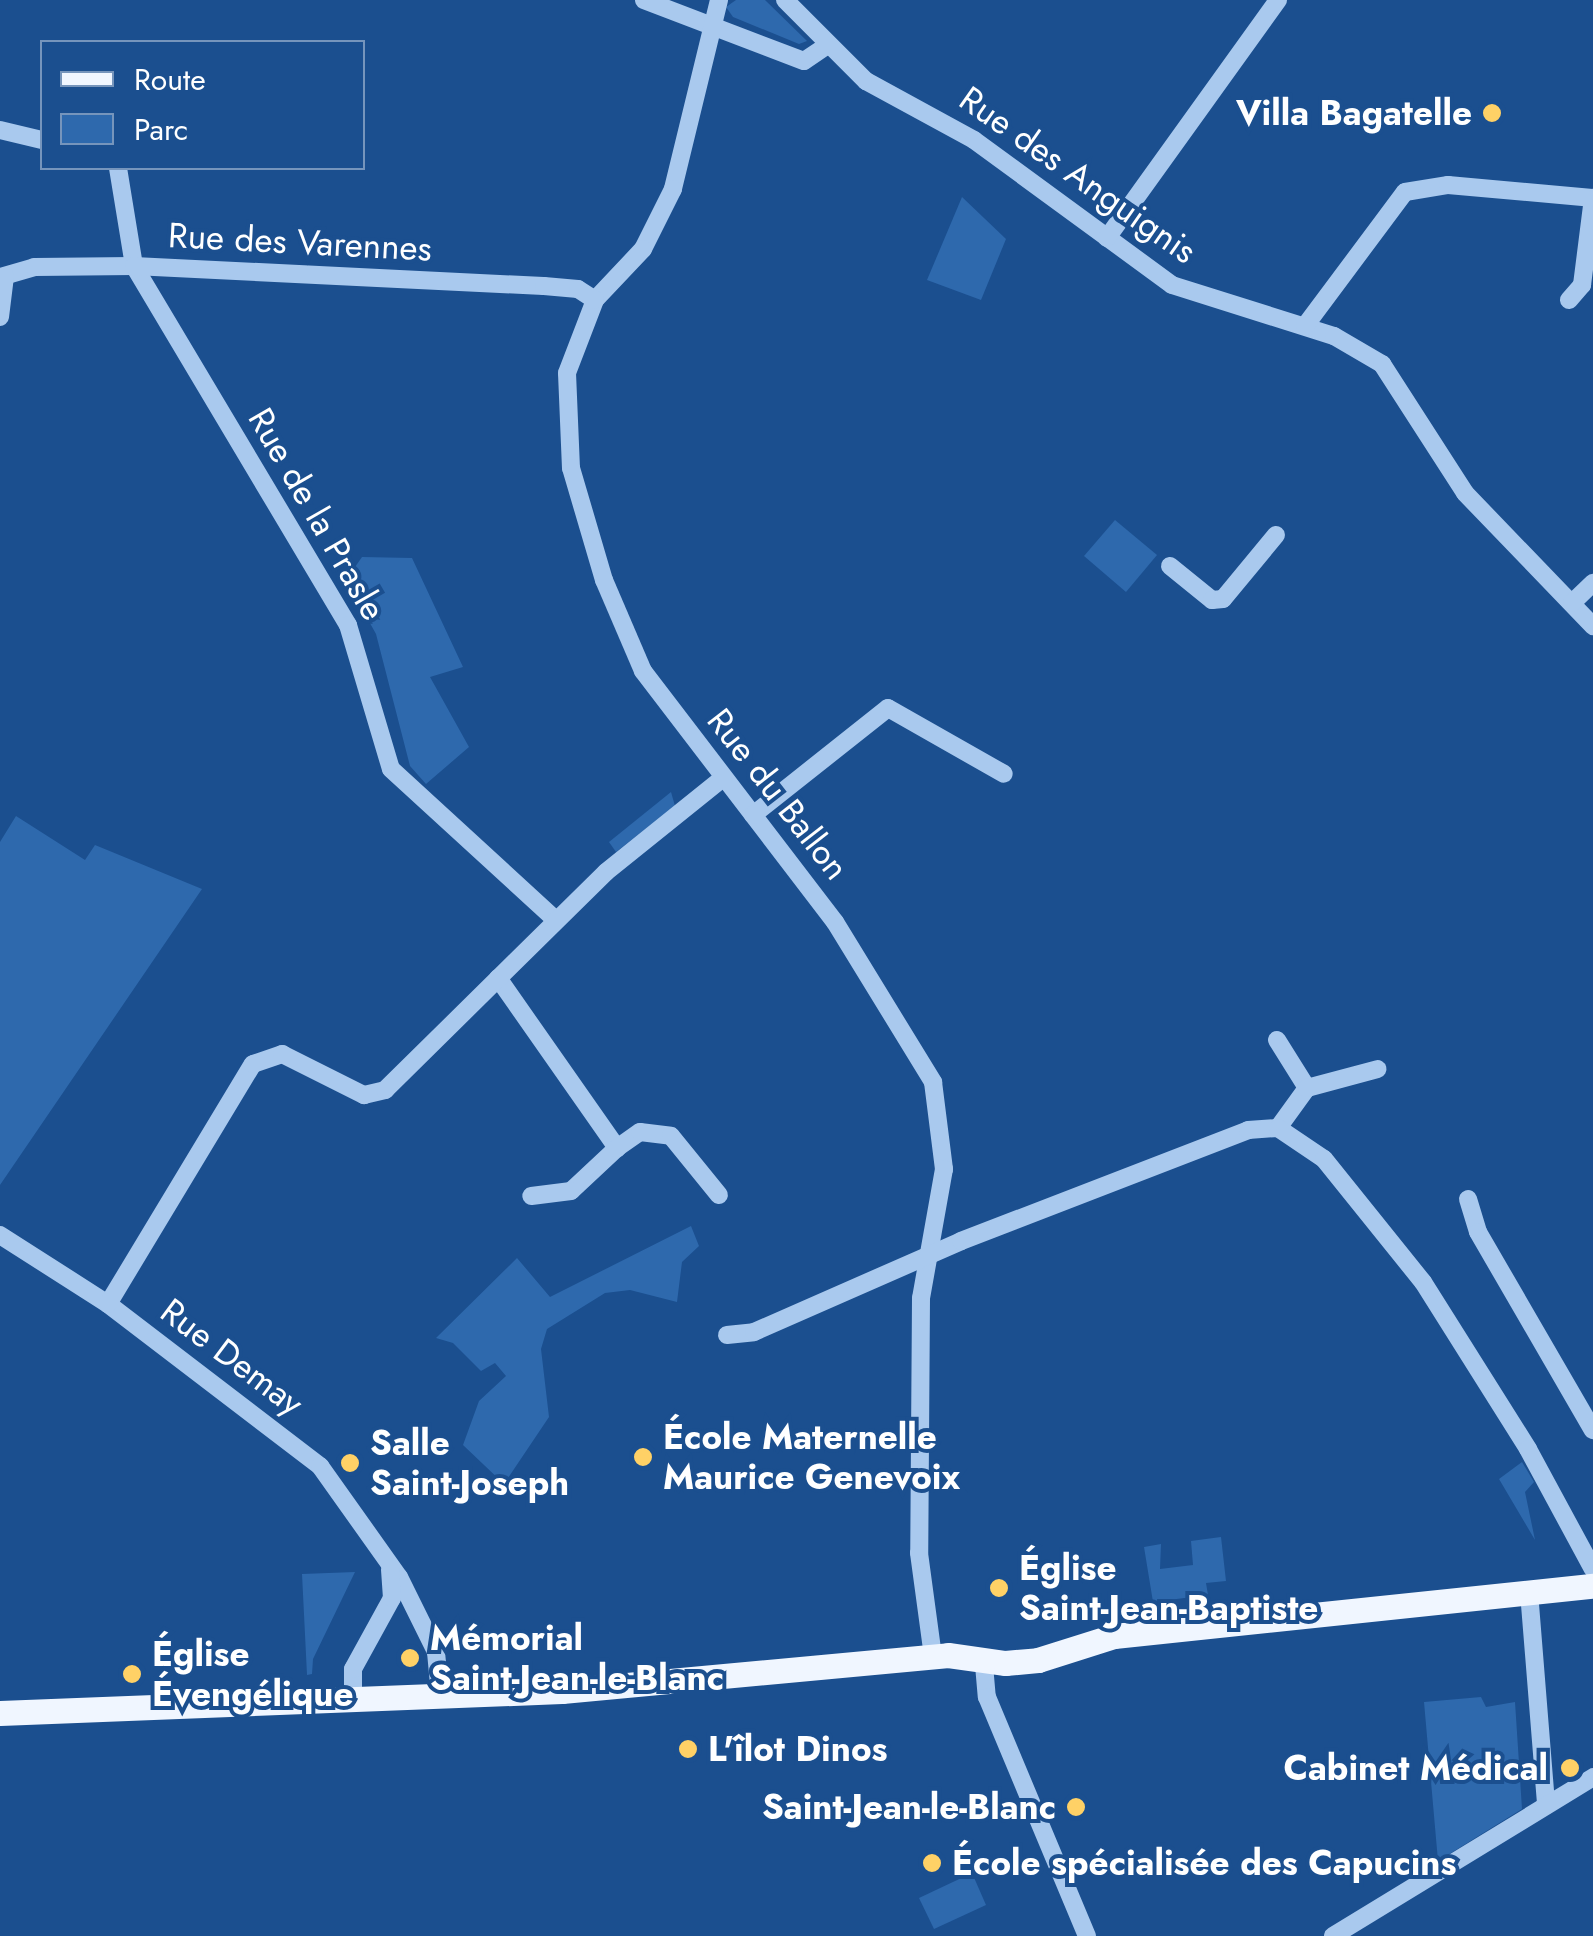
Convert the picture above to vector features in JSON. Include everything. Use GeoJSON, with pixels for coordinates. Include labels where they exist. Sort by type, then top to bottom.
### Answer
{"type":"FeatureCollection","features":[{"type":"Feature","properties":{"kind":"main road"},"geometry":{"type":"LineString","coordinates":[[0,1713],[562,1691],[934,1656],[984,1665],[1038,1660],[1114,1636],[1593,1586]]}},
{"type":"Feature","properties":{"kind":"street"},"geometry":{"type":"LineString","coordinates":[[644,0],[710,21],[804,61],[826,46]]}},
{"type":"Feature","properties":{"kind":"street","name":"Rue du Ballon"},"geometry":{"type":"LineString","coordinates":[[719,0],[710,21],[673,189],[643,249],[595,300],[567,373],[571,468],[604,580],[643,670],[836,922],[932,1082],[944,1154],[920,1324],[919,1553],[934,1656]]}},
{"type":"Feature","properties":{"kind":"street","name":"Rue des Anguignis"},"geometry":{"type":"LineString","coordinates":[[785,0],[826,46],[881,92],[948,123],[1172,285],[1305,326],[1368,353],[1392,372],[1464,493],[1593,626]]}},
{"type":"Feature","properties":{"kind":"street"},"geometry":{"type":"LineString","coordinates":[[1107,238],[1278,0]]}},
{"type":"Feature","properties":{"kind":"street"},"geometry":{"type":"LineString","coordinates":[[0,130],[40,140]]}},
{"type":"Feature","properties":{"kind":"street"},"geometry":{"type":"LineString","coordinates":[[118,170],[134,266]]}},
{"type":"Feature","properties":{"kind":"street"},"geometry":{"type":"LineString","coordinates":[[1305,326],[1405,192],[1448,185],[1593,198],[1582,286],[1569,300]]}},
{"type":"Feature","properties":{"kind":"street","name":"Rue des Varennes"},"geometry":{"type":"LineString","coordinates":[[2,276],[61,264],[134,266],[544,286],[578,289],[595,300]]}},
{"type":"Feature","properties":{"kind":"street","name":"Rue de la Prasle"},"geometry":{"type":"LineString","coordinates":[[134,266],[348,624],[391,769],[556,920]]}},
{"type":"Feature","properties":{"kind":"street"},"geometry":{"type":"LineString","coordinates":[[0,316],[2,276]]}},
{"type":"Feature","properties":{"kind":"street"},"geometry":{"type":"LineString","coordinates":[[1170,566],[1212,600],[1223,599],[1276,535]]}},
{"type":"Feature","properties":{"kind":"street"},"geometry":{"type":"LineString","coordinates":[[1572,602],[1593,583]]}},
{"type":"Feature","properties":{"kind":"street"},"geometry":{"type":"LineString","coordinates":[[753,815],[888,708],[1004,774]]}},
{"type":"Feature","properties":{"kind":"street"},"geometry":{"type":"LineString","coordinates":[[108,1304],[253,1064],[282,1054],[375,1095],[606,872],[723,778]]}},
{"type":"Feature","properties":{"kind":"street"},"geometry":{"type":"LineString","coordinates":[[498,978],[618,1148]]}},
{"type":"Feature","properties":{"kind":"street"},"geometry":{"type":"LineString","coordinates":[[1277,1040],[1307,1088]]}},
{"type":"Feature","properties":{"kind":"street"},"geometry":{"type":"LineString","coordinates":[[1278,1128],[1307,1088],[1378,1069]]}},
{"type":"Feature","properties":{"kind":"street"},"geometry":{"type":"LineString","coordinates":[[727,1335],[754,1332],[929,1255],[1248,1130],[1278,1128],[1324,1159],[1422,1282],[1528,1449],[1593,1569]]}},
{"type":"Feature","properties":{"kind":"street"},"geometry":{"type":"LineString","coordinates":[[532,1196],[571,1192],[640,1132],[671,1136],[720,1195]]}},
{"type":"Feature","properties":{"kind":"street"},"geometry":{"type":"LineString","coordinates":[[1468,1199],[1478,1232],[1593,1430]]}},
{"type":"Feature","properties":{"kind":"street","name":"Rue Demay"},"geometry":{"type":"LineString","coordinates":[[0,1235],[108,1304],[320,1466],[420,1617],[438,1658],[440,1694]]}},
{"type":"Feature","properties":{"kind":"street"},"geometry":{"type":"LineString","coordinates":[[353,1697],[353,1669],[389,1606],[390,1568]]}},
{"type":"Feature","properties":{"kind":"street"},"geometry":{"type":"LineString","coordinates":[[1528,1592],[1546,1804]]}},
{"type":"Feature","properties":{"kind":"street"},"geometry":{"type":"LineString","coordinates":[[389,1606],[420,1617]]}},
{"type":"Feature","properties":{"kind":"street"},"geometry":{"type":"LineString","coordinates":[[984,1665],[987,1698],[1087,1936]]}},
{"type":"Feature","properties":{"kind":"street"},"geometry":{"type":"LineString","coordinates":[[1333,1936],[1593,1777]]}},
{"type":"Feature","properties":{"kind":"green space"},"geometry":{"type":"Polygon","coordinates":[[[736,0],[765,0],[807,41],[799,44],[733,17],[726,7],[736,0]]]}},
{"type":"Feature","properties":{"kind":"green space"},"geometry":{"type":"Polygon","coordinates":[[[962,197],[1006,239],[981,300],[927,280],[962,197]]]}},
{"type":"Feature","properties":{"kind":"green space"},"geometry":{"type":"Polygon","coordinates":[[[1115,520],[1157,555],[1126,592],[1084,556],[1115,520]]]}},
{"type":"Feature","properties":{"kind":"green space"},"geometry":{"type":"Polygon","coordinates":[[[362,557],[412,558],[463,667],[430,677],[469,747],[426,784],[410,766],[376,634],[346,580],[362,557]]]}},
{"type":"Feature","properties":{"kind":"green space"},"geometry":{"type":"Polygon","coordinates":[[[671,792],[675,806],[616,852],[609,842],[671,792]]]}},
{"type":"Feature","properties":{"kind":"green space"},"geometry":{"type":"Polygon","coordinates":[[[16,816],[85,860],[95,845],[202,889],[0,1185],[0,842],[16,816]]]}},
{"type":"Feature","properties":{"kind":"green space"},"geometry":{"type":"Polygon","coordinates":[[[691,1226],[699,1246],[682,1262],[677,1302],[630,1290],[605,1293],[547,1329],[541,1349],[549,1417],[504,1484],[463,1445],[479,1401],[506,1376],[495,1363],[481,1371],[453,1343],[436,1338],[517,1258],[550,1297],[691,1226]]]}},
{"type":"Feature","properties":{"kind":"green space"},"geometry":{"type":"Polygon","coordinates":[[[1522,1462],[1534,1482],[1525,1492],[1535,1540],[1499,1479],[1522,1462]]]}},
{"type":"Feature","properties":{"kind":"green space"},"geometry":{"type":"Polygon","coordinates":[[[1221,1537],[1226,1581],[1206,1583],[1208,1595],[1153,1602],[1144,1547],[1161,1544],[1160,1569],[1193,1565],[1191,1541],[1221,1537]]]}},
{"type":"Feature","properties":{"kind":"green space"},"geometry":{"type":"Polygon","coordinates":[[[355,1572],[313,1659],[312,1674],[307,1675],[302,1574],[355,1572]]]}},
{"type":"Feature","properties":{"kind":"green space"},"geometry":{"type":"Polygon","coordinates":[[[1481,1697],[1486,1707],[1515,1702],[1522,1809],[1438,1861],[1424,1702],[1481,1697]]]}},
{"type":"Feature","properties":{"kind":"green space"},"geometry":{"type":"Polygon","coordinates":[[[972,1873],[986,1905],[934,1929],[919,1898],[972,1873]]]}},
{"type":"Feature","properties":{"kind":"place","name":"Villa Bagatelle"},"geometry":{"type":"Point","coordinates":[1492,113]}},
{"type":"Feature","properties":{"kind":"place","name":"École Maternelle Maurice Genevoix"},"geometry":{"type":"Point","coordinates":[643,1457]}},
{"type":"Feature","properties":{"kind":"place","name":"Salle Saint-Joseph"},"geometry":{"type":"Point","coordinates":[350,1463]}},
{"type":"Feature","properties":{"kind":"place","name":"Église Saint-Jean-Baptiste"},"geometry":{"type":"Point","coordinates":[999,1588]}},
{"type":"Feature","properties":{"kind":"place","name":"Mémorial Saint-Jean-le-Blanc"},"geometry":{"type":"Point","coordinates":[410,1658]}},
{"type":"Feature","properties":{"kind":"place","name":"Église Évengélique"},"geometry":{"type":"Point","coordinates":[132,1674]}},
{"type":"Feature","properties":{"kind":"place","name":"L'îlot Dinos"},"geometry":{"type":"Point","coordinates":[688,1749]}},
{"type":"Feature","properties":{"kind":"place","name":"Cabinet Médical"},"geometry":{"type":"Point","coordinates":[1570,1768]}},
{"type":"Feature","properties":{"kind":"place","name":"Saint-Jean-le-Blanc"},"geometry":{"type":"Point","coordinates":[1076,1807]}},
{"type":"Feature","properties":{"kind":"place","name":"École spécialisée des Capucins"},"geometry":{"type":"Point","coordinates":[932,1863]}}]}
